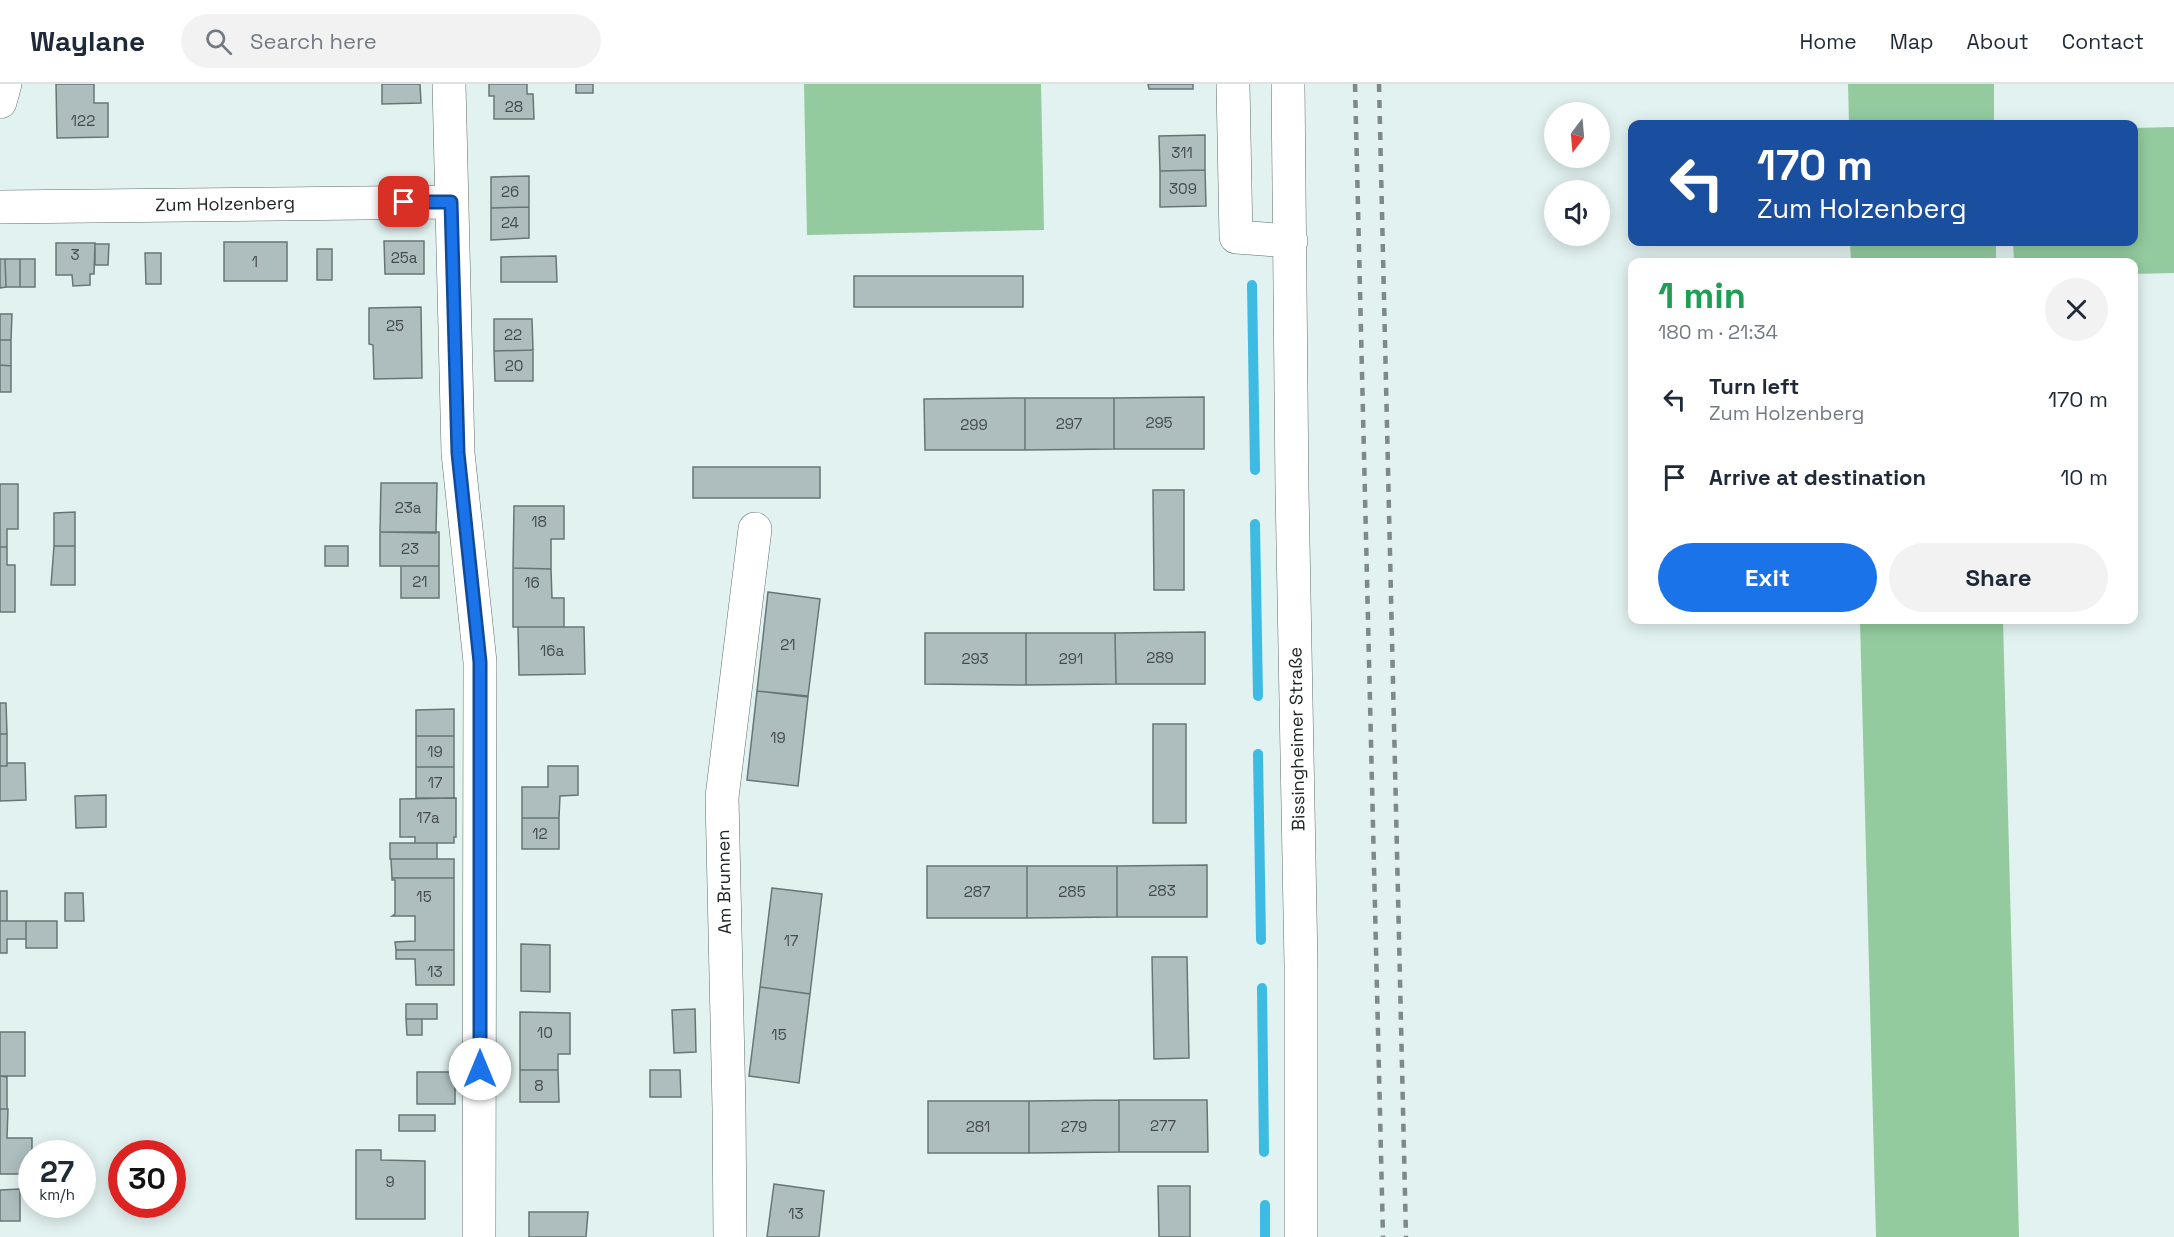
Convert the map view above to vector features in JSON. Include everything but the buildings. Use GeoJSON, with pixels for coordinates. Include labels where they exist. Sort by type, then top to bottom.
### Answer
{"type":"FeatureCollection","features":[{"type":"Feature","properties":{"kind":"street"},"geometry":{"type":"LineString","coordinates":[[0,102],[5,84]]}},
{"type":"Feature","properties":{"kind":"street"},"geometry":{"type":"LineString","coordinates":[[449,84],[458,453],[480,662],[479,1237]]}},
{"type":"Feature","properties":{"kind":"street"},"geometry":{"type":"LineString","coordinates":[[1233,84],[1236,237],[1291,241]]}},
{"type":"Feature","properties":{"kind":"street","name":"Bissingheimer Straße"},"geometry":{"type":"LineString","coordinates":[[1288,84],[1300,965],[1301,1237]]}},
{"type":"Feature","properties":{"kind":"street","name":"Zum Holzenberg"},"geometry":{"type":"LineString","coordinates":[[0,207],[451,202]]}},
{"type":"Feature","properties":{"kind":"street","name":"Am Brunnen"},"geometry":{"type":"LineString","coordinates":[[730,1237],[722,797],[755,529]]}},
{"type":"Feature","properties":{"kind":"green space"},"geometry":{"type":"Polygon","coordinates":[[[804,84],[1041,84],[1044,230],[807,235],[804,84]]]}},
{"type":"Feature","properties":{"kind":"green space"},"geometry":{"type":"Polygon","coordinates":[[[1848,84],[1994,84],[1994,120],[1849,120],[1848,84]]]}},
{"type":"Feature","properties":{"kind":"green space"},"geometry":{"type":"Polygon","coordinates":[[[2174,127],[2174,273],[2138,274],[2138,258],[2014,258],[2013,246],[2138,246],[2138,128],[2174,127]]]}},
{"type":"Feature","properties":{"kind":"green space"},"geometry":{"type":"Polygon","coordinates":[[[1850,246],[1996,246],[1996,258],[1851,258],[1850,246]]]}},
{"type":"Feature","properties":{"kind":"green space"},"geometry":{"type":"Polygon","coordinates":[[[1860,624],[2003,624],[2019,1237],[1876,1237],[1860,624]]]}},
{"type":"Feature","properties":{"kind":"waterway"},"geometry":{"type":"LineString","coordinates":[[1252,285],[1255,470]]}},
{"type":"Feature","properties":{"kind":"waterway"},"geometry":{"type":"LineString","coordinates":[[1255,524],[1258,696]]}},
{"type":"Feature","properties":{"kind":"waterway"},"geometry":{"type":"LineString","coordinates":[[1258,754],[1261,940]]}},
{"type":"Feature","properties":{"kind":"waterway"},"geometry":{"type":"LineString","coordinates":[[1262,988],[1264,1152]]}},
{"type":"Feature","properties":{"kind":"waterway"},"geometry":{"type":"LineString","coordinates":[[1265,1205],[1265,1237]]}},
{"type":"Feature","properties":{"kind":"railway"},"geometry":{"type":"LineString","coordinates":[[1355,84],[1383,1237]]}},
{"type":"Feature","properties":{"kind":"railway"},"geometry":{"type":"LineString","coordinates":[[1379,84],[1406,1237]]}},
{"type":"Feature","properties":{"kind":"route"},"geometry":{"type":"LineString","coordinates":[[404,202],[451,202],[458,453],[480,662],[480,1069]]}}]}
